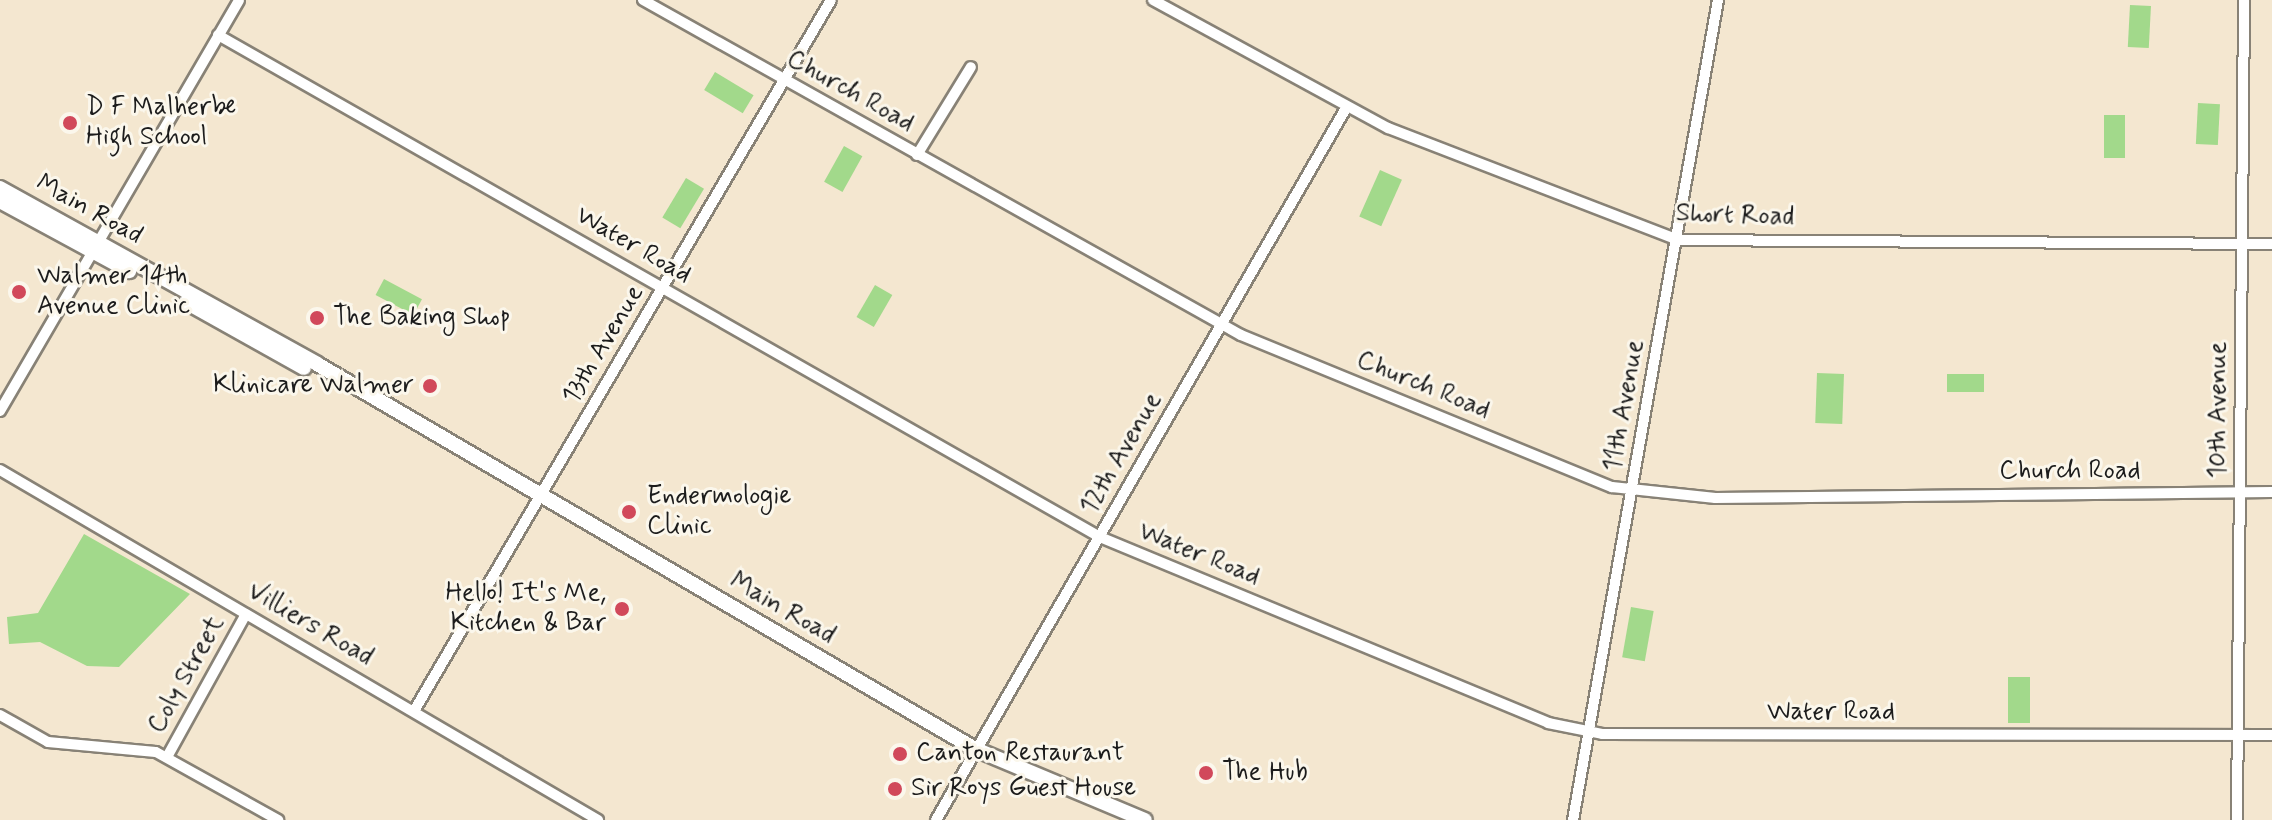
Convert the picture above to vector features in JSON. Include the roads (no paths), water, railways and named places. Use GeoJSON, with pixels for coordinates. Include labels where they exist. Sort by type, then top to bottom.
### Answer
{"type":"FeatureCollection","features":[{"type":"Feature","properties":{"kind":"main road","name":"Main Road"},"geometry":{"type":"LineString","coordinates":[[0,188],[95,247]]}},
{"type":"Feature","properties":{"kind":"main road","name":"Main Road"},"geometry":{"type":"LineString","coordinates":[[0,201],[95,247],[317,364],[404,419],[975,749],[1145,820]]}},
{"type":"Feature","properties":{"kind":"street"},"geometry":{"type":"LineString","coordinates":[[0,411],[239,0]]}},
{"type":"Feature","properties":{"kind":"street","name":"Church Road"},"geometry":{"type":"LineString","coordinates":[[643,0],[1222,324],[1632,492],[1715,498],[2272,492]]}},
{"type":"Feature","properties":{"kind":"street","name":"13th Avenue"},"geometry":{"type":"LineString","coordinates":[[414,711],[831,0]]}},
{"type":"Feature","properties":{"kind":"street","name":"Short Road"},"geometry":{"type":"LineString","coordinates":[[1153,0],[1346,108],[1678,240],[2272,244]]}},
{"type":"Feature","properties":{"kind":"street","name":"11th Avenue"},"geometry":{"type":"LineString","coordinates":[[1573,820],[1678,240],[1718,0]]}},
{"type":"Feature","properties":{"kind":"street","name":"10th Avenue"},"geometry":{"type":"LineString","coordinates":[[2237,820],[2244,0]]}},
{"type":"Feature","properties":{"kind":"street","name":"Water Road"},"geometry":{"type":"LineString","coordinates":[[218,35],[1100,537],[1538,719],[1588,733],[2272,735]]}},
{"type":"Feature","properties":{"kind":"street"},"geometry":{"type":"LineString","coordinates":[[917,155],[971,67]]}},
{"type":"Feature","properties":{"kind":"street","name":"12th Avenue"},"geometry":{"type":"LineString","coordinates":[[936,820],[1346,108]]}},
{"type":"Feature","properties":{"kind":"street","name":"Villiers Road"},"geometry":{"type":"LineString","coordinates":[[0,470],[598,820]]}},
{"type":"Feature","properties":{"kind":"street","name":"Coly Street"},"geometry":{"type":"LineString","coordinates":[[167,757],[246,614]]}},
{"type":"Feature","properties":{"kind":"street"},"geometry":{"type":"LineString","coordinates":[[0,715],[48,742],[143,749],[167,757],[278,820]]}},
{"type":"Feature","properties":{"kind":"place","name":"D F Malherbe High School"},"geometry":{"type":"Point","coordinates":[70,123]}},
{"type":"Feature","properties":{"kind":"place","name":"Walmer 14th Avenue Clinic"},"geometry":{"type":"Point","coordinates":[19,292]}},
{"type":"Feature","properties":{"kind":"place","name":"The Baking Shop"},"geometry":{"type":"Point","coordinates":[317,318]}},
{"type":"Feature","properties":{"kind":"place","name":"Klinicare Walmer"},"geometry":{"type":"Point","coordinates":[430,386]}},
{"type":"Feature","properties":{"kind":"place","name":"Endermologie Clinic"},"geometry":{"type":"Point","coordinates":[629,512]}},
{"type":"Feature","properties":{"kind":"place","name":"Hello! It's Me, Kitchen & Bar"},"geometry":{"type":"Point","coordinates":[622,609]}},
{"type":"Feature","properties":{"kind":"place","name":"Canton Restaurant"},"geometry":{"type":"Point","coordinates":[900,754]}},
{"type":"Feature","properties":{"kind":"place","name":"The Hub"},"geometry":{"type":"Point","coordinates":[1206,773]}},
{"type":"Feature","properties":{"kind":"place","name":"Sir Roys Guest House"},"geometry":{"type":"Point","coordinates":[895,789]}}]}
